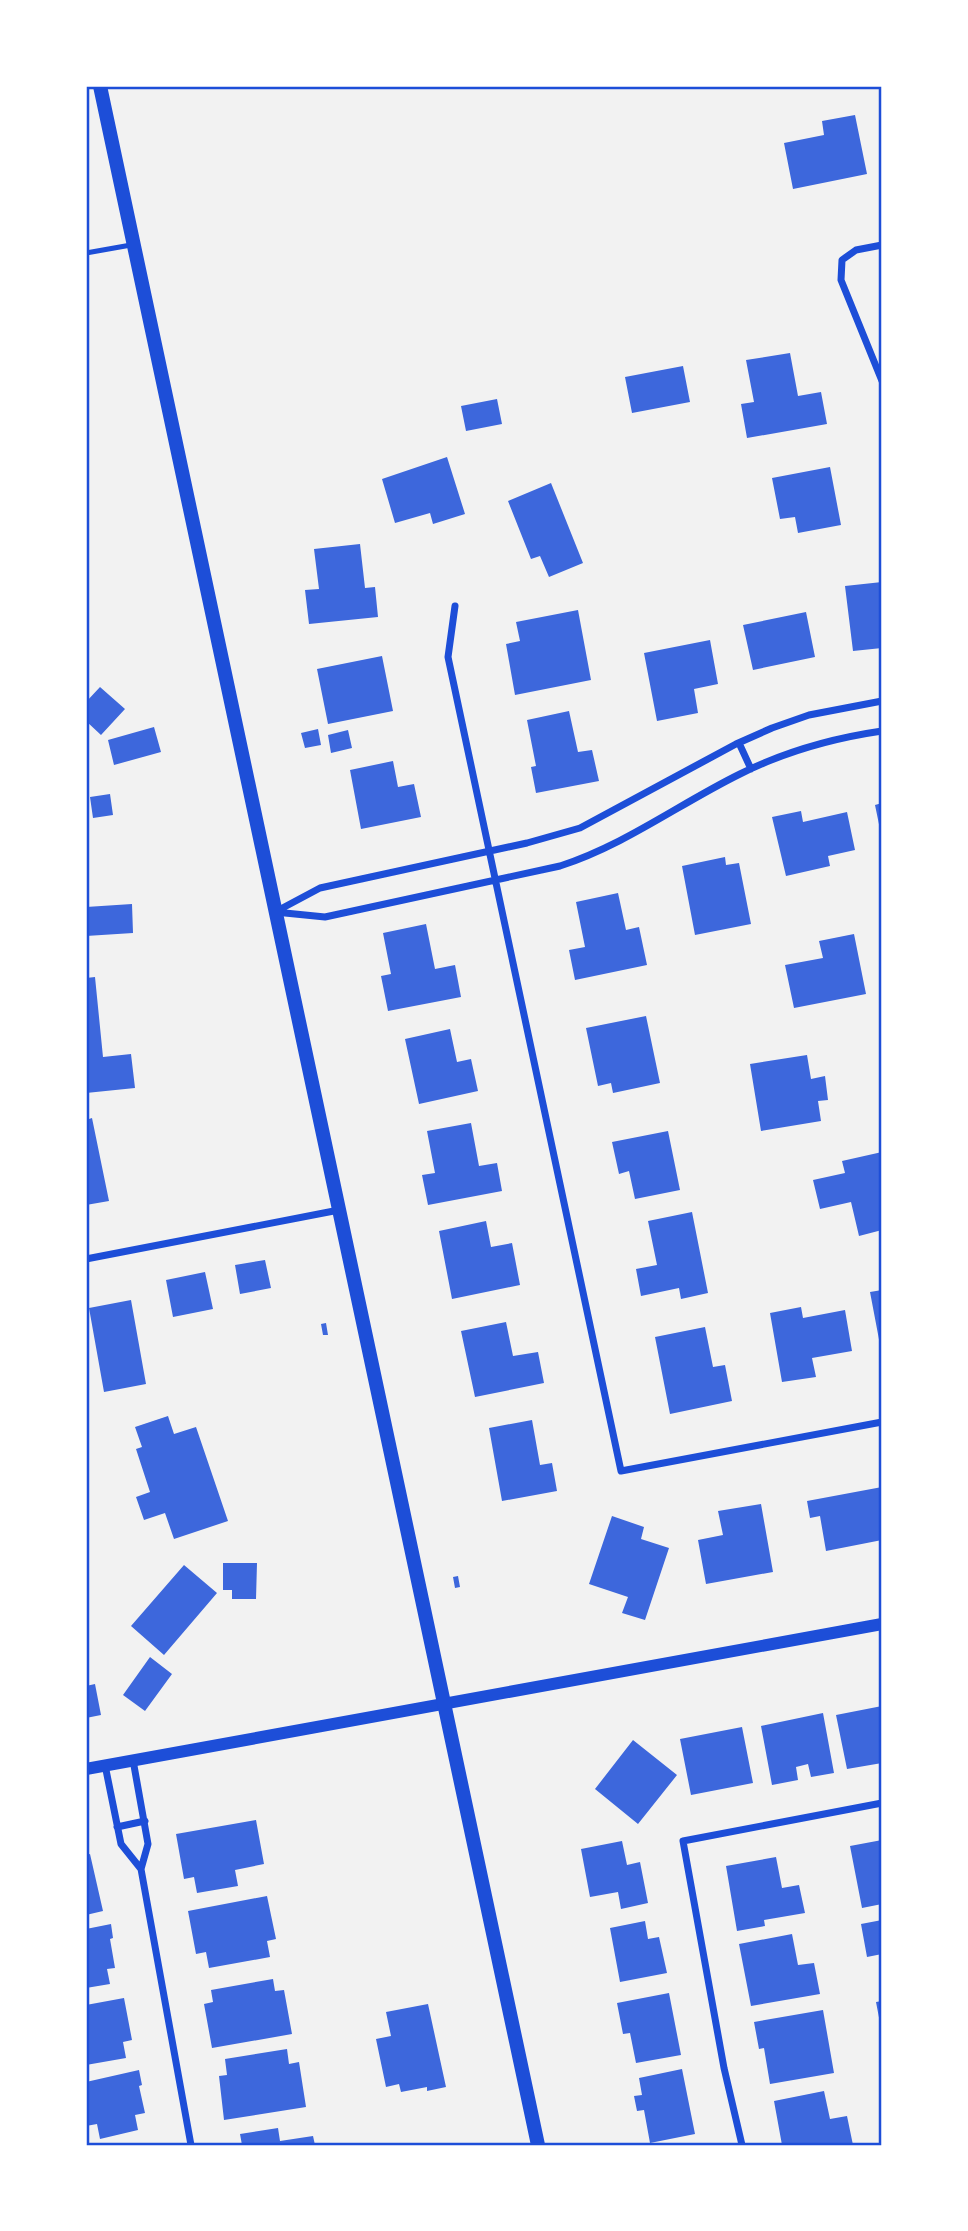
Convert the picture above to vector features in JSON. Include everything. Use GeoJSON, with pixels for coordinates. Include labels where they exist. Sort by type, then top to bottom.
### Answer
{"type":"FeatureCollection","features":[{"type":"Feature","properties":{"kind":"main road"},"geometry":{"type":"LineString","coordinates":[[100,86],[538,2145]]}},
{"type":"Feature","properties":{"kind":"street"},"geometry":{"type":"LineString","coordinates":[[882,244],[856,250],[842,260],[841,280],[882,381]]}},
{"type":"Feature","properties":{"kind":"street"},"geometry":{"type":"LineString","coordinates":[[455,606],[448,657],[621,1471],[882,1422]]}},
{"type":"Feature","properties":{"kind":"street"},"geometry":{"type":"LineString","coordinates":[[275,912],[320,888],[552,837],[580,828],[772,727],[809,715],[882,701]]}},
{"type":"Feature","properties":{"kind":"street"},"geometry":{"type":"LineString","coordinates":[[275,912],[324,917],[560,866],[589,856],[751,769],[825,743],[882,731]]}},
{"type":"Feature","properties":{"kind":"street"},"geometry":{"type":"LineString","coordinates":[[739,743],[751,769]]}},
{"type":"Feature","properties":{"kind":"street"},"geometry":{"type":"LineString","coordinates":[[86,1259],[340,1210]]}},
{"type":"Feature","properties":{"kind":"street"},"geometry":{"type":"LineString","coordinates":[[86,1769],[882,1624]]}},
{"type":"Feature","properties":{"kind":"street"},"geometry":{"type":"LineString","coordinates":[[133,1760],[148,1844],[141,1869],[191,2145]]}},
{"type":"Feature","properties":{"kind":"street"},"geometry":{"type":"LineString","coordinates":[[105,1765],[121,1844],[141,1869]]}},
{"type":"Feature","properties":{"kind":"street"},"geometry":{"type":"LineString","coordinates":[[742,2145],[724,2068],[683,1841],[882,1803]]}},
{"type":"Feature","properties":{"kind":"street"},"geometry":{"type":"LineString","coordinates":[[117,1827],[145,1821]]}},
{"type":"Feature","properties":{"kind":"lane"},"geometry":{"type":"LineString","coordinates":[[86,253],[134,244]]}},
{"type":"Feature","properties":{"kind":"building"},"geometry":{"type":"Polygon","coordinates":[[[855,115],[867,174],[793,189],[784,143],[824,135],[822,121],[855,115]]]}},
{"type":"Feature","properties":{"kind":"building"},"geometry":{"type":"Polygon","coordinates":[[[790,353],[798,396],[821,392],[827,424],[747,438],[741,404],[754,402],[746,360],[790,353]]]}},
{"type":"Feature","properties":{"kind":"building"},"geometry":{"type":"Polygon","coordinates":[[[683,366],[690,402],[632,413],[625,377],[683,366]]]}},
{"type":"Feature","properties":{"kind":"building"},"geometry":{"type":"Polygon","coordinates":[[[497,399],[502,424],[466,431],[461,406],[497,399]]]}},
{"type":"Feature","properties":{"kind":"building"},"geometry":{"type":"Polygon","coordinates":[[[447,457],[465,514],[433,524],[430,513],[395,523],[382,479],[447,457]]]}},
{"type":"Feature","properties":{"kind":"building"},"geometry":{"type":"Polygon","coordinates":[[[830,467],[841,525],[798,533],[795,517],[780,519],[772,478],[830,467]]]}},
{"type":"Feature","properties":{"kind":"building"},"geometry":{"type":"Polygon","coordinates":[[[551,483],[583,563],[549,577],[540,556],[531,559],[508,501],[551,483]]]}},
{"type":"Feature","properties":{"kind":"building"},"geometry":{"type":"Polygon","coordinates":[[[360,544],[365,588],[375,587],[378,617],[309,624],[305,590],[319,589],[314,549],[360,544]]]}},
{"type":"Feature","properties":{"kind":"building"},"geometry":{"type":"Polygon","coordinates":[[[882,582],[882,648],[853,651],[845,586],[882,582]]]}},
{"type":"Feature","properties":{"kind":"building"},"geometry":{"type":"Polygon","coordinates":[[[578,610],[591,680],[515,695],[506,644],[520,641],[516,622],[578,610]]]}},
{"type":"Feature","properties":{"kind":"building"},"geometry":{"type":"Polygon","coordinates":[[[806,612],[815,657],[753,670],[743,625],[806,612]]]}},
{"type":"Feature","properties":{"kind":"building"},"geometry":{"type":"Polygon","coordinates":[[[710,640],[718,684],[694,689],[698,713],[657,721],[644,653],[710,640]]]}},
{"type":"Feature","properties":{"kind":"building"},"geometry":{"type":"Polygon","coordinates":[[[382,656],[393,711],[328,724],[317,669],[382,656]]]}},
{"type":"Feature","properties":{"kind":"building"},"geometry":{"type":"Polygon","coordinates":[[[100,687],[125,709],[101,735],[86,721],[86,702],[100,687]]]}},
{"type":"Feature","properties":{"kind":"building"},"geometry":{"type":"Polygon","coordinates":[[[569,711],[578,752],[592,750],[599,781],[536,793],[531,767],[536,766],[527,720],[569,711]]]}},
{"type":"Feature","properties":{"kind":"building"},"geometry":{"type":"Polygon","coordinates":[[[154,727],[161,752],[114,765],[108,740],[154,727]]]}},
{"type":"Feature","properties":{"kind":"building"},"geometry":{"type":"Polygon","coordinates":[[[318,729],[321,745],[305,748],[301,733],[318,729]]]}},
{"type":"Feature","properties":{"kind":"building"},"geometry":{"type":"Polygon","coordinates":[[[348,730],[352,748],[331,753],[328,735],[348,730]]]}},
{"type":"Feature","properties":{"kind":"building"},"geometry":{"type":"Polygon","coordinates":[[[393,761],[398,787],[414,784],[421,817],[361,829],[350,770],[393,761]]]}},
{"type":"Feature","properties":{"kind":"building"},"geometry":{"type":"Polygon","coordinates":[[[110,794],[113,815],[93,818],[90,797],[110,794]]]}},
{"type":"Feature","properties":{"kind":"building"},"geometry":{"type":"Polygon","coordinates":[[[882,803],[882,834],[881,834],[875,805],[882,803]]]}},
{"type":"Feature","properties":{"kind":"building"},"geometry":{"type":"Polygon","coordinates":[[[801,811],[803,822],[847,812],[855,850],[828,856],[830,866],[786,876],[772,817],[801,811]]]}},
{"type":"Feature","properties":{"kind":"building"},"geometry":{"type":"Polygon","coordinates":[[[725,857],[726,865],[739,863],[751,924],[695,935],[682,866],[725,857]]]}},
{"type":"Feature","properties":{"kind":"building"},"geometry":{"type":"Polygon","coordinates":[[[618,893],[626,930],[639,927],[647,965],[575,980],[569,950],[585,947],[576,902],[618,893]]]}},
{"type":"Feature","properties":{"kind":"building"},"geometry":{"type":"Polygon","coordinates":[[[132,904],[133,933],[86,936],[86,907],[132,904]]]}},
{"type":"Feature","properties":{"kind":"building"},"geometry":{"type":"Polygon","coordinates":[[[426,924],[435,969],[455,965],[461,997],[388,1011],[381,976],[391,974],[383,933],[426,924]]]}},
{"type":"Feature","properties":{"kind":"building"},"geometry":{"type":"Polygon","coordinates":[[[854,934],[866,994],[794,1008],[785,965],[823,958],[819,941],[854,934]]]}},
{"type":"Feature","properties":{"kind":"building"},"geometry":{"type":"Polygon","coordinates":[[[95,977],[103,1057],[131,1054],[135,1088],[86,1093],[86,978],[95,977]]]}},
{"type":"Feature","properties":{"kind":"building"},"geometry":{"type":"Polygon","coordinates":[[[646,1016],[660,1083],[613,1093],[611,1083],[598,1086],[586,1028],[646,1016]]]}},
{"type":"Feature","properties":{"kind":"building"},"geometry":{"type":"Polygon","coordinates":[[[450,1029],[457,1062],[471,1059],[478,1091],[419,1104],[405,1039],[450,1029]]]}},
{"type":"Feature","properties":{"kind":"building"},"geometry":{"type":"Polygon","coordinates":[[[807,1055],[811,1079],[825,1076],[828,1100],[818,1101],[821,1121],[761,1131],[750,1064],[807,1055]]]}},
{"type":"Feature","properties":{"kind":"building"},"geometry":{"type":"Polygon","coordinates":[[[92,1118],[109,1201],[86,1205],[86,1120],[92,1118]]]}},
{"type":"Feature","properties":{"kind":"building"},"geometry":{"type":"Polygon","coordinates":[[[471,1123],[479,1166],[497,1163],[502,1191],[428,1205],[422,1175],[435,1173],[427,1131],[471,1123]]]}},
{"type":"Feature","properties":{"kind":"building"},"geometry":{"type":"Polygon","coordinates":[[[668,1131],[680,1190],[635,1199],[629,1171],[619,1174],[612,1142],[668,1131]]]}},
{"type":"Feature","properties":{"kind":"building"},"geometry":{"type":"Polygon","coordinates":[[[882,1152],[882,1230],[859,1236],[851,1202],[820,1209],[813,1180],[845,1173],[842,1161],[882,1152]]]}},
{"type":"Feature","properties":{"kind":"building"},"geometry":{"type":"Polygon","coordinates":[[[692,1212],[708,1293],[681,1299],[679,1288],[641,1296],[636,1269],[657,1265],[648,1221],[692,1212]]]}},
{"type":"Feature","properties":{"kind":"building"},"geometry":{"type":"Polygon","coordinates":[[[486,1221],[491,1247],[512,1243],[520,1285],[452,1299],[439,1231],[486,1221]]]}},
{"type":"Feature","properties":{"kind":"building"},"geometry":{"type":"Polygon","coordinates":[[[265,1260],[271,1288],[240,1294],[235,1265],[265,1260]]]}},
{"type":"Feature","properties":{"kind":"building"},"geometry":{"type":"Polygon","coordinates":[[[205,1272],[213,1309],[173,1317],[166,1280],[205,1272]]]}},
{"type":"Feature","properties":{"kind":"building"},"geometry":{"type":"Polygon","coordinates":[[[882,1290],[882,1350],[881,1350],[870,1292],[882,1290]]]}},
{"type":"Feature","properties":{"kind":"building"},"geometry":{"type":"Polygon","coordinates":[[[131,1300],[146,1384],[104,1392],[89,1308],[131,1300]]]}},
{"type":"Feature","properties":{"kind":"building"},"geometry":{"type":"Polygon","coordinates":[[[801,1307],[803,1318],[845,1310],[852,1351],[812,1358],[816,1377],[782,1382],[770,1313],[801,1307]]]}},
{"type":"Feature","properties":{"kind":"building"},"geometry":{"type":"Polygon","coordinates":[[[506,1322],[513,1356],[538,1352],[544,1383],[475,1397],[461,1331],[506,1322]]]}},
{"type":"Feature","properties":{"kind":"building"},"geometry":{"type":"Polygon","coordinates":[[[326,1323],[328,1335],[323,1335],[321,1324],[326,1323]]]}},
{"type":"Feature","properties":{"kind":"building"},"geometry":{"type":"Polygon","coordinates":[[[705,1327],[713,1367],[725,1365],[732,1401],[670,1414],[655,1337],[705,1327]]]}},
{"type":"Feature","properties":{"kind":"building"},"geometry":{"type":"Polygon","coordinates":[[[168,1416],[174,1434],[196,1427],[228,1521],[174,1539],[165,1513],[144,1520],[136,1497],[150,1492],[136,1449],[142,1447],[135,1427],[168,1416]]]}},
{"type":"Feature","properties":{"kind":"building"},"geometry":{"type":"Polygon","coordinates":[[[532,1420],[540,1465],[552,1463],[557,1491],[502,1501],[489,1428],[532,1420]]]}},
{"type":"Feature","properties":{"kind":"building"},"geometry":{"type":"Polygon","coordinates":[[[882,1487],[882,1540],[826,1551],[820,1516],[810,1518],[807,1501],[882,1487]]]}},
{"type":"Feature","properties":{"kind":"building"},"geometry":{"type":"Polygon","coordinates":[[[761,1504],[773,1572],[706,1584],[698,1540],[723,1535],[718,1511],[761,1504]]]}},
{"type":"Feature","properties":{"kind":"building"},"geometry":{"type":"Polygon","coordinates":[[[612,1516],[644,1527],[641,1539],[669,1548],[645,1620],[622,1613],[628,1597],[589,1584],[612,1516]]]}},
{"type":"Feature","properties":{"kind":"building"},"geometry":{"type":"Polygon","coordinates":[[[223,1563],[257,1563],[256,1599],[232,1599],[232,1590],[223,1590],[223,1563]]]}},
{"type":"Feature","properties":{"kind":"building"},"geometry":{"type":"Polygon","coordinates":[[[184,1565],[217,1593],[164,1655],[131,1626],[184,1565]]]}},
{"type":"Feature","properties":{"kind":"building"},"geometry":{"type":"Polygon","coordinates":[[[458,1576],[460,1587],[455,1588],[453,1577],[458,1576]]]}},
{"type":"Feature","properties":{"kind":"building"},"geometry":{"type":"Polygon","coordinates":[[[150,1657],[172,1674],[145,1711],[123,1695],[150,1657]]]}},
{"type":"Feature","properties":{"kind":"building"},"geometry":{"type":"Polygon","coordinates":[[[95,1684],[101,1715],[86,1718],[86,1686],[95,1684]]]}},
{"type":"Feature","properties":{"kind":"building"},"geometry":{"type":"Polygon","coordinates":[[[882,1706],[882,1763],[847,1769],[836,1715],[882,1706]]]}},
{"type":"Feature","properties":{"kind":"building"},"geometry":{"type":"Polygon","coordinates":[[[823,1713],[834,1773],[811,1777],[808,1764],[796,1767],[798,1780],[772,1785],[761,1726],[823,1713]]]}},
{"type":"Feature","properties":{"kind":"building"},"geometry":{"type":"Polygon","coordinates":[[[742,1727],[753,1783],[691,1795],[680,1739],[742,1727]]]}},
{"type":"Feature","properties":{"kind":"building"},"geometry":{"type":"Polygon","coordinates":[[[633,1740],[677,1775],[638,1824],[595,1789],[633,1740]]]}},
{"type":"Feature","properties":{"kind":"building"},"geometry":{"type":"Polygon","coordinates":[[[256,1820],[264,1864],[235,1870],[238,1886],[197,1893],[194,1877],[184,1879],[176,1834],[256,1820]]]}},
{"type":"Feature","properties":{"kind":"building"},"geometry":{"type":"Polygon","coordinates":[[[882,1840],[882,1904],[862,1908],[850,1846],[882,1840]]]}},
{"type":"Feature","properties":{"kind":"building"},"geometry":{"type":"Polygon","coordinates":[[[622,1841],[627,1865],[640,1862],[648,1903],[621,1909],[618,1892],[590,1897],[581,1849],[622,1841]]]}},
{"type":"Feature","properties":{"kind":"building"},"geometry":{"type":"Polygon","coordinates":[[[90,1854],[103,1911],[86,1915],[86,1855],[90,1854]]]}},
{"type":"Feature","properties":{"kind":"building"},"geometry":{"type":"Polygon","coordinates":[[[776,1857],[782,1888],[799,1885],[805,1913],[764,1920],[765,1926],[737,1931],[726,1866],[776,1857]]]}},
{"type":"Feature","properties":{"kind":"building"},"geometry":{"type":"Polygon","coordinates":[[[267,1896],[276,1939],[267,1941],[270,1957],[209,1968],[206,1952],[196,1954],[188,1911],[267,1896]]]}},
{"type":"Feature","properties":{"kind":"building"},"geometry":{"type":"Polygon","coordinates":[[[882,1920],[882,1954],[867,1957],[861,1924],[882,1920]]]}},
{"type":"Feature","properties":{"kind":"building"},"geometry":{"type":"Polygon","coordinates":[[[645,1921],[648,1939],[659,1937],[667,1973],[620,1982],[610,1928],[645,1921]]]}},
{"type":"Feature","properties":{"kind":"building"},"geometry":{"type":"Polygon","coordinates":[[[111,1924],[113,1938],[110,1939],[115,1968],[107,1969],[110,1984],[86,1988],[86,1929],[111,1924]]]}},
{"type":"Feature","properties":{"kind":"building"},"geometry":{"type":"Polygon","coordinates":[[[792,1934],[798,1965],[814,1963],[820,1994],[751,2006],[739,1944],[792,1934]]]}},
{"type":"Feature","properties":{"kind":"building"},"geometry":{"type":"Polygon","coordinates":[[[273,1979],[275,1991],[284,1990],[292,2034],[212,2048],[204,2004],[213,2002],[211,1990],[273,1979]]]}},
{"type":"Feature","properties":{"kind":"building"},"geometry":{"type":"Polygon","coordinates":[[[669,1993],[681,2055],[636,2063],[630,2033],[623,2034],[617,2003],[669,1993]]]}},
{"type":"Feature","properties":{"kind":"building"},"geometry":{"type":"Polygon","coordinates":[[[124,1998],[132,2040],[123,2042],[126,2058],[86,2065],[86,2005],[124,1998]]]}},
{"type":"Feature","properties":{"kind":"building"},"geometry":{"type":"Polygon","coordinates":[[[882,2001],[882,2028],[881,2028],[876,2002],[882,2001]]]}},
{"type":"Feature","properties":{"kind":"building"},"geometry":{"type":"Polygon","coordinates":[[[428,2004],[446,2087],[401,2092],[399,2084],[386,2087],[376,2039],[391,2036],[386,2012],[428,2004]]]}},
{"type":"Feature","properties":{"kind":"building"},"geometry":{"type":"Polygon","coordinates":[[[823,2010],[834,2073],[770,2084],[764,2048],[759,2049],[754,2022],[823,2010]]]}},
{"type":"Feature","properties":{"kind":"building"},"geometry":{"type":"Polygon","coordinates":[[[287,2049],[289,2064],[299,2062],[306,2107],[224,2120],[219,2076],[227,2075],[225,2059],[287,2049]]]}},
{"type":"Feature","properties":{"kind":"building"},"geometry":{"type":"Polygon","coordinates":[[[682,2069],[695,2134],[650,2143],[644,2110],[637,2111],[634,2096],[642,2095],[639,2078],[682,2069]]]}},
{"type":"Feature","properties":{"kind":"building"},"geometry":{"type":"Polygon","coordinates":[[[139,2070],[142,2085],[139,2086],[145,2113],[135,2115],[138,2130],[100,2139],[97,2124],[86,2126],[86,2082],[139,2070]]]}},
{"type":"Feature","properties":{"kind":"building"},"geometry":{"type":"Polygon","coordinates":[[[824,2091],[830,2119],[847,2116],[853,2145],[782,2145],[774,2101],[824,2091]]]}},
{"type":"Feature","properties":{"kind":"building"},"geometry":{"type":"Polygon","coordinates":[[[278,2128],[280,2141],[313,2136],[315,2145],[242,2145],[240,2134],[278,2128]]]}}]}
